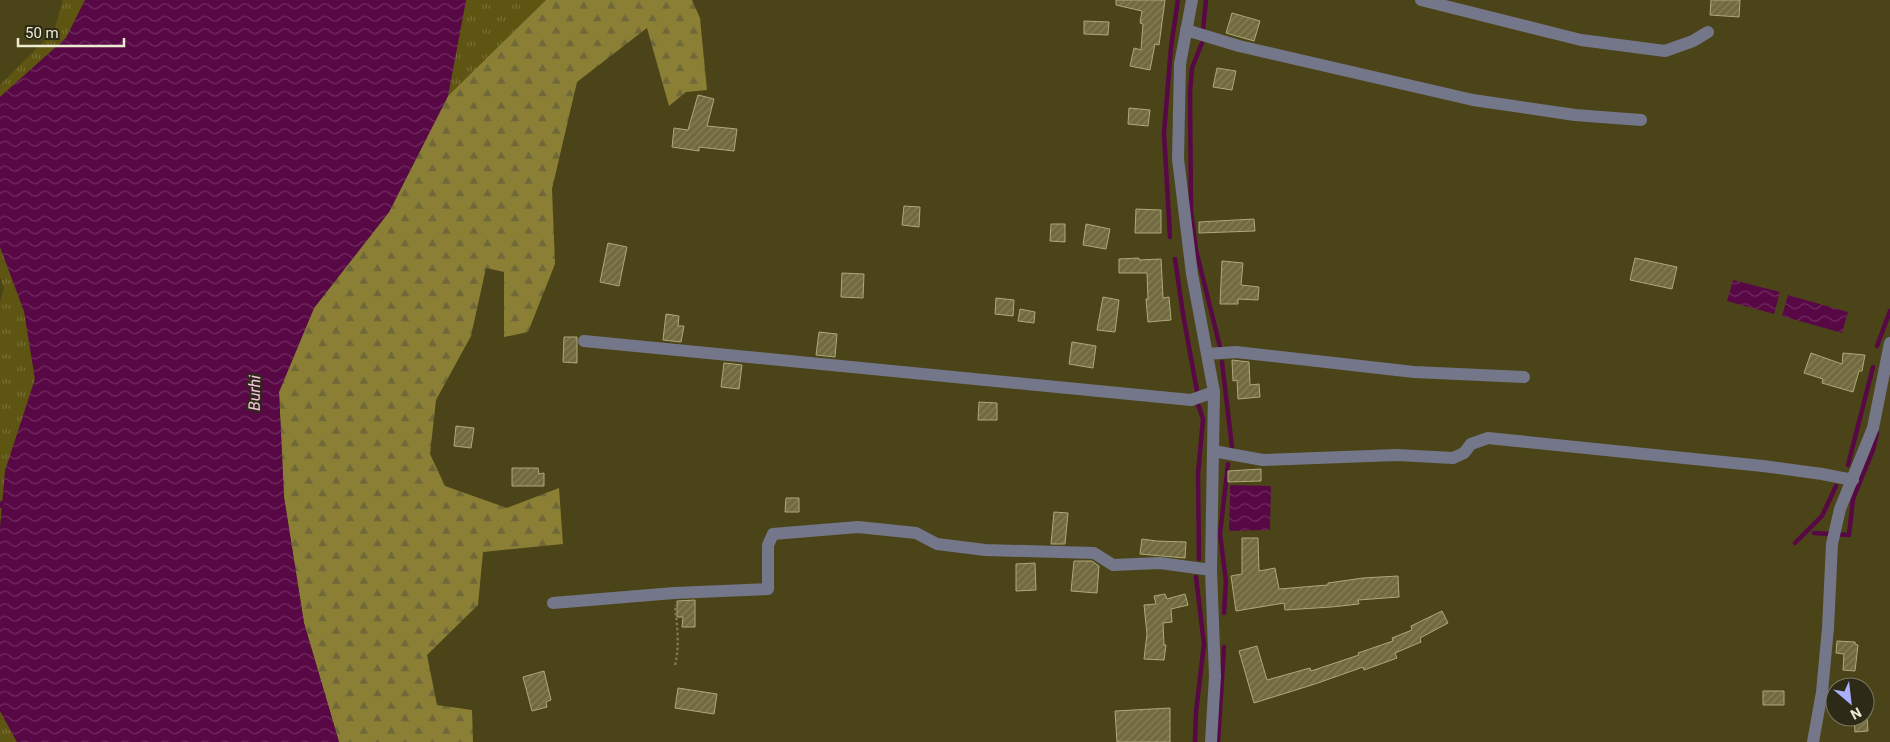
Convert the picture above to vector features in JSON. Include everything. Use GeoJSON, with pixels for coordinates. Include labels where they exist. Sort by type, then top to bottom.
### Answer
{"type":"FeatureCollection","features":[{"type":"Feature","properties":{"kind":"street"},"geometry":{"type":"LineString","coordinates":[[1192,0],[1180,64],[1178,159],[1192,274],[1214,392],[1211,570],[1215,676],[1211,742]]}},
{"type":"Feature","properties":{"kind":"street"},"geometry":{"type":"LineString","coordinates":[[1422,0],[1581,40],[1665,51],[1694,41],[1708,32]]}},
{"type":"Feature","properties":{"kind":"street"},"geometry":{"type":"LineString","coordinates":[[1186,30],[1239,46],[1473,100],[1575,115],[1641,120]]}},
{"type":"Feature","properties":{"kind":"street"},"geometry":{"type":"LineString","coordinates":[[584,341],[1191,400],[1214,392]]}},
{"type":"Feature","properties":{"kind":"street"},"geometry":{"type":"LineString","coordinates":[[1814,742],[1822,692],[1829,612],[1832,544],[1840,509],[1873,428],[1890,342]]}},
{"type":"Feature","properties":{"kind":"street"},"geometry":{"type":"LineString","coordinates":[[1207,354],[1236,352],[1414,372],[1524,378]]}},
{"type":"Feature","properties":{"kind":"street"},"geometry":{"type":"LineString","coordinates":[[1213,451],[1263,460],[1397,455],[1453,458],[1464,453],[1471,444],[1488,438],[1763,466],[1853,480]]}},
{"type":"Feature","properties":{"kind":"street"},"geometry":{"type":"LineString","coordinates":[[553,603],[674,593],[768,589],[768,545],[773,534],[858,527],[916,533],[937,544],[984,550],[1094,553],[1113,565],[1160,563],[1211,570]]}},
{"type":"Feature","properties":{"kind":"path"},"geometry":{"type":"LineString","coordinates":[[674,593],[678,636],[678,653],[674,665]]}},
{"type":"Feature","properties":{"kind":"green space"},"geometry":{"type":"Polygon","coordinates":[[[63,0],[85,0],[66,38],[0,97],[0,85],[54,31],[63,0]]]}},
{"type":"Feature","properties":{"kind":"green space"},"geometry":{"type":"Polygon","coordinates":[[[466,0],[546,0],[448,96],[466,0]]]}},
{"type":"Feature","properties":{"kind":"green space"},"geometry":{"type":"Polygon","coordinates":[[[546,0],[692,0],[700,18],[707,90],[686,92],[669,106],[647,28],[577,82],[552,189],[555,264],[528,332],[504,337],[504,272],[486,268],[471,336],[436,400],[430,454],[445,486],[507,508],[559,488],[563,544],[483,552],[478,605],[427,655],[437,705],[472,710],[473,742],[339,742],[304,623],[284,497],[279,392],[314,308],[389,212],[448,96],[546,0]]]}},
{"type":"Feature","properties":{"kind":"green space"},"geometry":{"type":"Polygon","coordinates":[[[0,247],[24,311],[35,379],[5,471],[0,528],[0,302],[4,288],[0,277],[0,247]]]}},
{"type":"Feature","properties":{"kind":"green space"},"geometry":{"type":"Polygon","coordinates":[[[0,711],[17,742],[0,742],[0,711]]]}},
{"type":"Feature","properties":{"kind":"water","name":"Burhi"},"geometry":{"type":"Polygon","coordinates":[[[85,0],[466,0],[448,96],[389,212],[314,308],[279,392],[284,497],[304,623],[339,742],[17,742],[0,711],[0,528],[5,471],[35,379],[24,311],[0,247],[0,97],[66,38],[85,0]]]}},
{"type":"Feature","properties":{"kind":"water"},"geometry":{"type":"Polygon","coordinates":[[[1733,280],[1780,292],[1774,314],[1727,301],[1733,280]]]}},
{"type":"Feature","properties":{"kind":"water"},"geometry":{"type":"Polygon","coordinates":[[[1788,295],[1848,312],[1842,333],[1782,316],[1788,295]]]}},
{"type":"Feature","properties":{"kind":"water"},"geometry":{"type":"Polygon","coordinates":[[[1230,485],[1271,486],[1270,530],[1229,531],[1230,485]]]}},
{"type":"Feature","properties":{"kind":"building"},"geometry":{"type":"Polygon","coordinates":[[[1116,0],[1165,0],[1159,45],[1155,44],[1150,70],[1130,66],[1134,48],[1141,50],[1143,24],[1140,23],[1142,11],[1116,5],[1116,0]]]}},
{"type":"Feature","properties":{"kind":"building"},"geometry":{"type":"Polygon","coordinates":[[[1711,0],[1740,0],[1739,17],[1710,15],[1711,0]]]}},
{"type":"Feature","properties":{"kind":"building"},"geometry":{"type":"Polygon","coordinates":[[[1232,13],[1260,21],[1254,41],[1226,33],[1232,13]]]}},
{"type":"Feature","properties":{"kind":"building"},"geometry":{"type":"Polygon","coordinates":[[[1084,21],[1109,22],[1108,35],[1084,34],[1084,21]]]}},
{"type":"Feature","properties":{"kind":"building"},"geometry":{"type":"Polygon","coordinates":[[[1217,68],[1236,71],[1232,90],[1213,87],[1217,68]]]}},
{"type":"Feature","properties":{"kind":"building"},"geometry":{"type":"Polygon","coordinates":[[[698,95],[714,99],[707,126],[737,129],[734,151],[699,147],[699,151],[672,147],[674,128],[688,130],[698,95]]]}},
{"type":"Feature","properties":{"kind":"building"},"geometry":{"type":"Polygon","coordinates":[[[1129,108],[1150,110],[1148,126],[1128,124],[1129,108]]]}},
{"type":"Feature","properties":{"kind":"building"},"geometry":{"type":"Polygon","coordinates":[[[904,206],[920,207],[919,227],[902,225],[904,206]]]}},
{"type":"Feature","properties":{"kind":"building"},"geometry":{"type":"Polygon","coordinates":[[[1136,209],[1161,210],[1161,233],[1135,233],[1136,209]]]}},
{"type":"Feature","properties":{"kind":"building"},"geometry":{"type":"Polygon","coordinates":[[[1254,219],[1255,231],[1199,233],[1199,222],[1254,219]]]}},
{"type":"Feature","properties":{"kind":"building"},"geometry":{"type":"Polygon","coordinates":[[[1051,224],[1065,224],[1065,242],[1050,241],[1051,224]]]}},
{"type":"Feature","properties":{"kind":"building"},"geometry":{"type":"Polygon","coordinates":[[[1086,224],[1110,229],[1106,249],[1083,245],[1086,224]]]}},
{"type":"Feature","properties":{"kind":"building"},"geometry":{"type":"Polygon","coordinates":[[[608,243],[627,247],[619,286],[600,282],[608,243]]]}},
{"type":"Feature","properties":{"kind":"building"},"geometry":{"type":"Polygon","coordinates":[[[1139,258],[1139,260],[1161,259],[1163,298],[1169,297],[1171,320],[1148,322],[1146,299],[1148,299],[1147,273],[1119,273],[1119,259],[1139,258]]]}},
{"type":"Feature","properties":{"kind":"building"},"geometry":{"type":"Polygon","coordinates":[[[1635,258],[1677,267],[1672,289],[1630,280],[1635,258]]]}},
{"type":"Feature","properties":{"kind":"building"},"geometry":{"type":"Polygon","coordinates":[[[1222,261],[1243,263],[1241,285],[1259,287],[1258,300],[1238,299],[1238,304],[1220,304],[1222,261]]]}},
{"type":"Feature","properties":{"kind":"building"},"geometry":{"type":"Polygon","coordinates":[[[842,273],[864,274],[863,298],[841,297],[842,273]]]}},
{"type":"Feature","properties":{"kind":"building"},"geometry":{"type":"Polygon","coordinates":[[[1103,297],[1119,300],[1115,332],[1097,330],[1103,297]]]}},
{"type":"Feature","properties":{"kind":"building"},"geometry":{"type":"Polygon","coordinates":[[[996,298],[1014,300],[1013,316],[995,314],[996,298]]]}},
{"type":"Feature","properties":{"kind":"building"},"geometry":{"type":"Polygon","coordinates":[[[1020,309],[1035,312],[1034,323],[1018,321],[1020,309]]]}},
{"type":"Feature","properties":{"kind":"building"},"geometry":{"type":"Polygon","coordinates":[[[666,314],[679,316],[678,326],[684,326],[681,342],[663,340],[666,314]]]}},
{"type":"Feature","properties":{"kind":"building"},"geometry":{"type":"Polygon","coordinates":[[[819,332],[837,334],[835,357],[816,355],[819,332]]]}},
{"type":"Feature","properties":{"kind":"building"},"geometry":{"type":"Polygon","coordinates":[[[564,337],[577,337],[577,363],[563,362],[564,337]]]}},
{"type":"Feature","properties":{"kind":"building"},"geometry":{"type":"Polygon","coordinates":[[[1072,342],[1096,346],[1093,368],[1069,364],[1072,342]]]}},
{"type":"Feature","properties":{"kind":"building"},"geometry":{"type":"Polygon","coordinates":[[[1811,353],[1842,364],[1843,353],[1865,355],[1862,371],[1859,371],[1853,392],[1822,383],[1823,379],[1804,373],[1811,353]]]}},
{"type":"Feature","properties":{"kind":"building"},"geometry":{"type":"Polygon","coordinates":[[[1232,360],[1249,362],[1250,385],[1259,384],[1260,397],[1238,399],[1237,380],[1233,381],[1232,360]]]}},
{"type":"Feature","properties":{"kind":"building"},"geometry":{"type":"Polygon","coordinates":[[[724,363],[742,365],[739,389],[721,387],[724,363]]]}},
{"type":"Feature","properties":{"kind":"building"},"geometry":{"type":"Polygon","coordinates":[[[979,402],[997,403],[997,420],[978,420],[979,402]]]}},
{"type":"Feature","properties":{"kind":"building"},"geometry":{"type":"Polygon","coordinates":[[[456,426],[474,428],[471,448],[454,446],[456,426]]]}},
{"type":"Feature","properties":{"kind":"building"},"geometry":{"type":"Polygon","coordinates":[[[512,468],[538,468],[539,474],[544,473],[544,486],[512,486],[512,468]]]}},
{"type":"Feature","properties":{"kind":"building"},"geometry":{"type":"Polygon","coordinates":[[[1261,469],[1261,481],[1228,482],[1228,471],[1261,469]]]}},
{"type":"Feature","properties":{"kind":"building"},"geometry":{"type":"Polygon","coordinates":[[[786,498],[799,498],[799,512],[785,512],[786,498]]]}},
{"type":"Feature","properties":{"kind":"building"},"geometry":{"type":"Polygon","coordinates":[[[1054,512],[1068,513],[1065,544],[1051,544],[1054,512]]]}},
{"type":"Feature","properties":{"kind":"building"},"geometry":{"type":"Polygon","coordinates":[[[1242,538],[1258,538],[1259,571],[1275,568],[1279,589],[1328,585],[1328,583],[1363,578],[1398,576],[1399,597],[1358,600],[1359,604],[1331,607],[1285,610],[1284,603],[1236,611],[1231,576],[1242,574],[1242,538]]]}},
{"type":"Feature","properties":{"kind":"building"},"geometry":{"type":"Polygon","coordinates":[[[1142,539],[1186,542],[1185,558],[1140,554],[1142,539]]]}},
{"type":"Feature","properties":{"kind":"building"},"geometry":{"type":"Polygon","coordinates":[[[1074,561],[1092,561],[1099,566],[1097,593],[1071,591],[1074,561]]]}},
{"type":"Feature","properties":{"kind":"building"},"geometry":{"type":"Polygon","coordinates":[[[1035,563],[1036,590],[1016,591],[1016,564],[1035,563]]]}},
{"type":"Feature","properties":{"kind":"building"},"geometry":{"type":"Polygon","coordinates":[[[1165,594],[1167,599],[1185,594],[1188,605],[1171,609],[1172,622],[1163,623],[1164,645],[1166,645],[1164,660],[1144,659],[1147,634],[1144,605],[1156,604],[1154,596],[1165,594]]]}},
{"type":"Feature","properties":{"kind":"building"},"geometry":{"type":"Polygon","coordinates":[[[695,600],[695,627],[682,627],[683,617],[677,617],[677,601],[695,600]]]}},
{"type":"Feature","properties":{"kind":"building"},"geometry":{"type":"Polygon","coordinates":[[[1442,611],[1448,623],[1420,638],[1421,642],[1395,653],[1397,658],[1364,670],[1363,667],[1254,703],[1239,651],[1257,646],[1267,680],[1310,668],[1311,671],[1359,655],[1358,653],[1393,641],[1392,638],[1412,630],[1411,626],[1442,611]]]}},
{"type":"Feature","properties":{"kind":"building"},"geometry":{"type":"Polygon","coordinates":[[[1837,641],[1855,642],[1858,645],[1855,671],[1843,670],[1844,654],[1836,653],[1837,641]]]}},
{"type":"Feature","properties":{"kind":"building"},"geometry":{"type":"Polygon","coordinates":[[[544,671],[551,700],[546,702],[547,707],[532,711],[523,677],[544,671]]]}},
{"type":"Feature","properties":{"kind":"building"},"geometry":{"type":"Polygon","coordinates":[[[678,688],[717,694],[714,714],[675,708],[678,688]]]}},
{"type":"Feature","properties":{"kind":"building"},"geometry":{"type":"Polygon","coordinates":[[[1763,691],[1784,691],[1784,705],[1763,705],[1763,691]]]}},
{"type":"Feature","properties":{"kind":"building"},"geometry":{"type":"Polygon","coordinates":[[[1170,708],[1170,742],[1117,742],[1115,711],[1170,708]]]}},
{"type":"Feature","properties":{"kind":"building"},"geometry":{"type":"Polygon","coordinates":[[[1855,727],[1868,727],[1868,731],[1855,732],[1855,727]]]}},
{"type":"Feature","properties":{"kind":"waterway"},"geometry":{"type":"LineString","coordinates":[[1170,237],[1164,133],[1171,47],[1178,0]]}},
{"type":"Feature","properties":{"kind":"waterway"},"geometry":{"type":"LineString","coordinates":[[1203,30],[1206,0]]}},
{"type":"Feature","properties":{"kind":"waterway"},"geometry":{"type":"LineString","coordinates":[[1202,43],[1192,68],[1190,92],[1191,212],[1196,250],[1220,347]]}},
{"type":"Feature","properties":{"kind":"waterway"},"geometry":{"type":"LineString","coordinates":[[1175,259],[1197,391]]}},
{"type":"Feature","properties":{"kind":"waterway"},"geometry":{"type":"LineString","coordinates":[[1877,346],[1890,311]]}},
{"type":"Feature","properties":{"kind":"waterway"},"geometry":{"type":"LineString","coordinates":[[1222,362],[1232,447]]}},
{"type":"Feature","properties":{"kind":"waterway"},"geometry":{"type":"LineString","coordinates":[[1848,465],[1873,367]]}},
{"type":"Feature","properties":{"kind":"waterway"},"geometry":{"type":"LineString","coordinates":[[1198,404],[1203,419],[1198,474],[1199,559]]}},
{"type":"Feature","properties":{"kind":"waterway"},"geometry":{"type":"LineString","coordinates":[[1814,533],[1849,535],[1853,499],[1873,450],[1877,433]]}},
{"type":"Feature","properties":{"kind":"waterway"},"geometry":{"type":"LineString","coordinates":[[1224,613],[1226,581],[1220,534],[1228,464]]}},
{"type":"Feature","properties":{"kind":"waterway"},"geometry":{"type":"LineString","coordinates":[[1795,543],[1822,516],[1836,486]]}},
{"type":"Feature","properties":{"kind":"waterway"},"geometry":{"type":"LineString","coordinates":[[1195,742],[1196,712],[1204,644],[1196,577]]}},
{"type":"Feature","properties":{"kind":"waterway"},"geometry":{"type":"LineString","coordinates":[[1218,741],[1224,647]]}}]}
